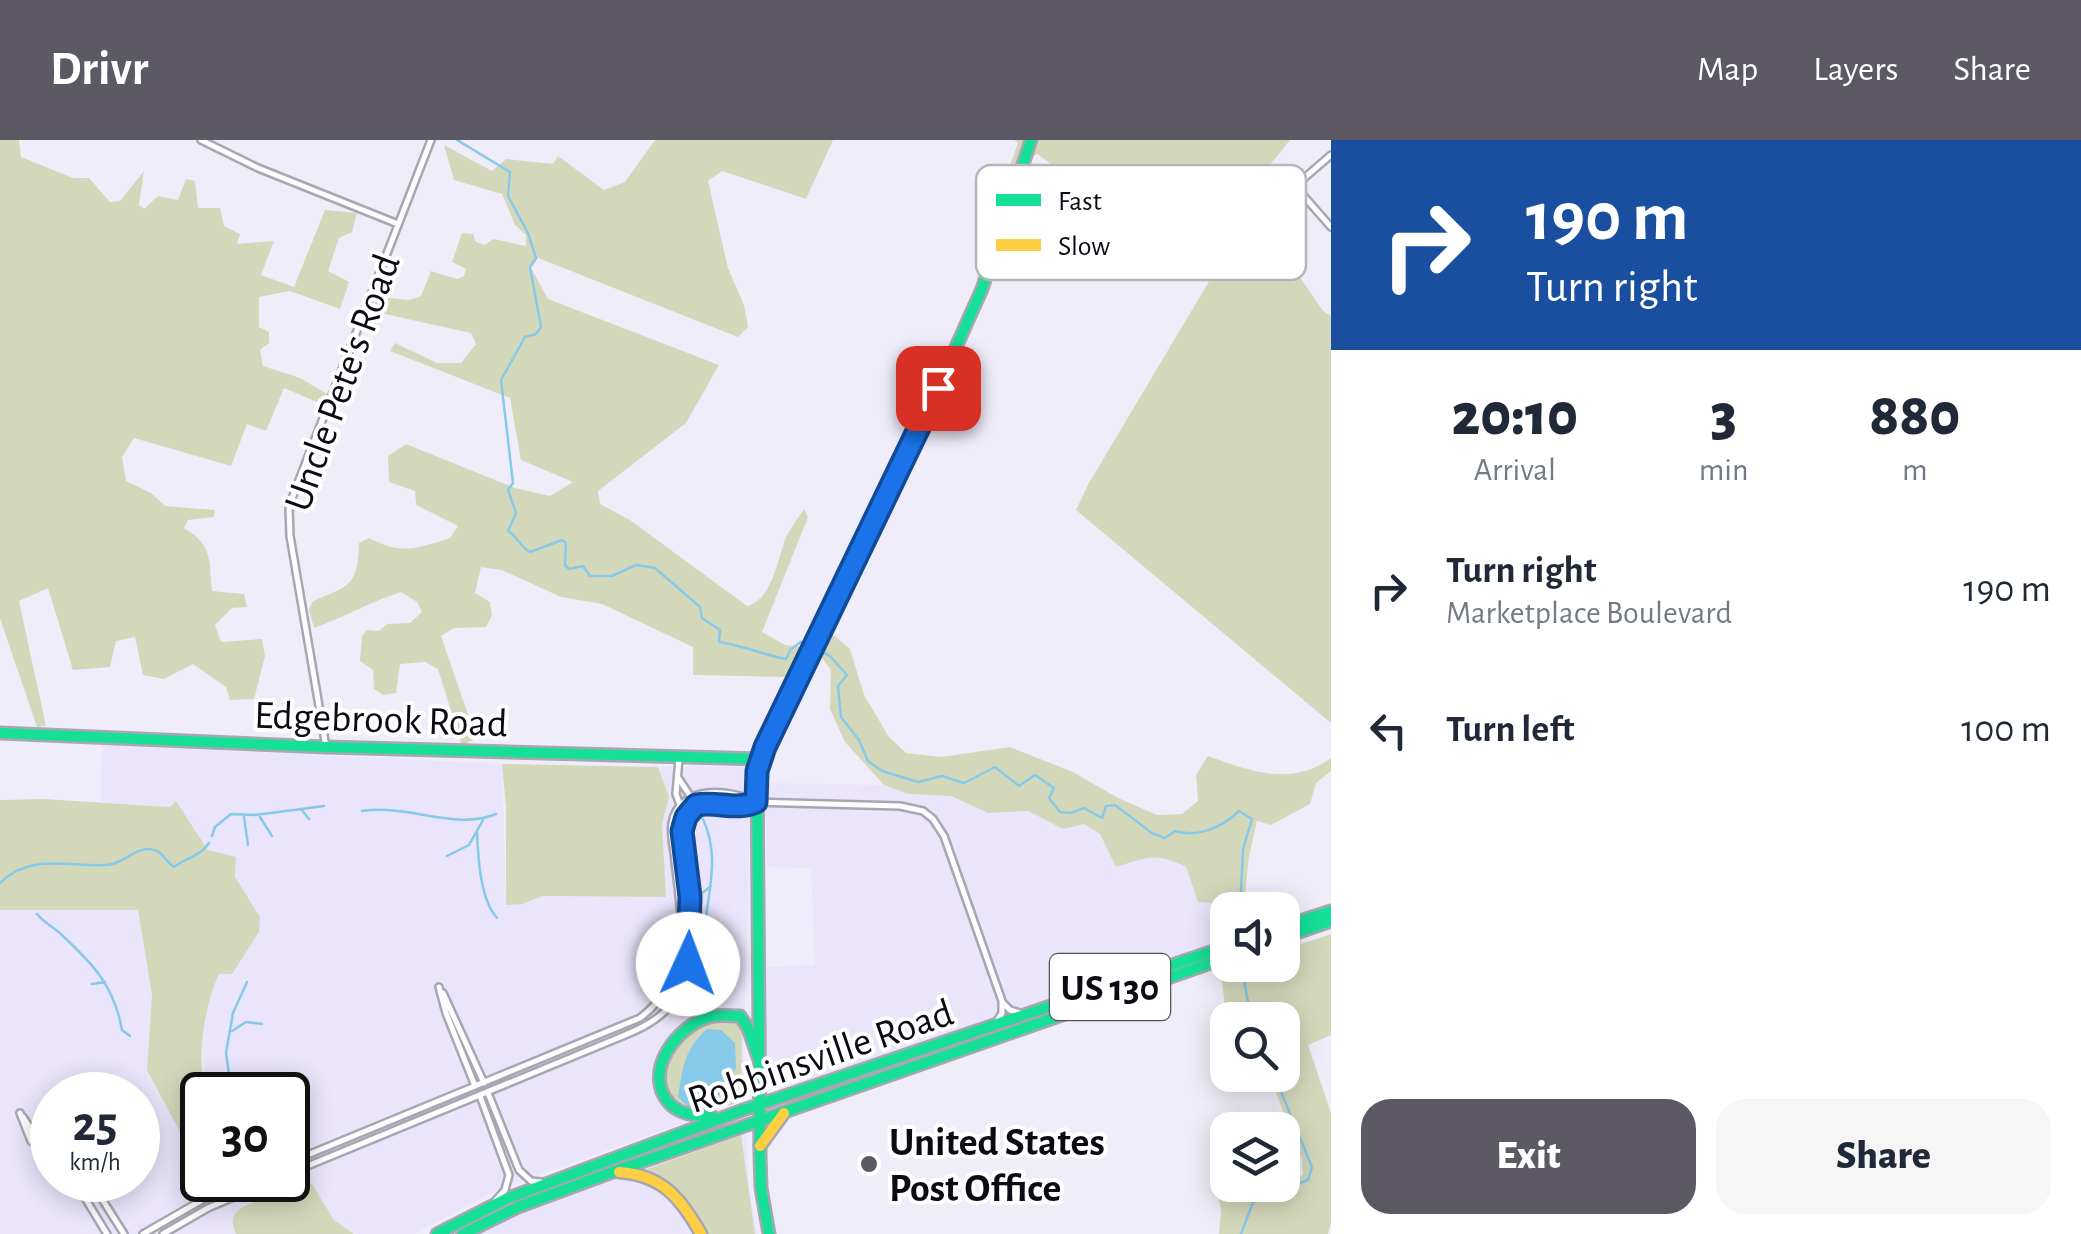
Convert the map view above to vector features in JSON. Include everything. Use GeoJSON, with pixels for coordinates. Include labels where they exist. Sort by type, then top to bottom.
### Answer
{"type":"FeatureCollection","features":[{"type":"Feature","properties":{"kind":"main road"},"geometry":{"type":"LineString","coordinates":[[1023,165],[1031,140]]}},
{"type":"Feature","properties":{"kind":"main road"},"geometry":{"type":"LineString","coordinates":[[769,1234],[761,1188],[759,1120],[756,778],[763,753],[909,452],[985,280]]}},
{"type":"Feature","properties":{"kind":"main road","name":"Edgebrook Road"},"geometry":{"type":"LineString","coordinates":[[0,733],[739,758]]}},
{"type":"Feature","properties":{"kind":"main road"},"geometry":{"type":"LineString","coordinates":[[739,758],[763,753]]}},
{"type":"Feature","properties":{"kind":"main road"},"geometry":{"type":"LineString","coordinates":[[739,758],[756,778]]}},
{"type":"Feature","properties":{"kind":"main road"},"geometry":{"type":"LineString","coordinates":[[1300,921],[1331,910]]}},
{"type":"Feature","properties":{"kind":"main road"},"geometry":{"type":"LineString","coordinates":[[1300,932],[1331,921]]}},
{"type":"Feature","properties":{"kind":"main road","name":"US 130"},"geometry":{"type":"LineString","coordinates":[[1028,1015],[1210,952]]}},
{"type":"Feature","properties":{"kind":"main road","name":"Robbinsville Road"},"geometry":{"type":"LineString","coordinates":[[437,1234],[486,1208],[759,1104],[1210,963]]}},
{"type":"Feature","properties":{"kind":"main road"},"geometry":{"type":"LineString","coordinates":[[732,1114],[697,1117],[679,1111],[662,1092],[658,1070],[661,1060],[675,1036],[694,1022],[728,1014],[743,1019],[758,1057]]}},
{"type":"Feature","properties":{"kind":"main road"},"geometry":{"type":"LineString","coordinates":[[992,1033],[1028,1015]]}},
{"type":"Feature","properties":{"kind":"main road","name":"Robbinsville Road"},"geometry":{"type":"LineString","coordinates":[[463,1234],[518,1207],[992,1033]]}},
{"type":"Feature","properties":{"kind":"main road"},"geometry":{"type":"LineString","coordinates":[[760,1146],[785,1112]]}},
{"type":"Feature","properties":{"kind":"main road"},"geometry":{"type":"LineString","coordinates":[[610,1173],[641,1174],[660,1180],[684,1202],[701,1234]]}},
{"type":"Feature","properties":{"kind":"street"},"geometry":{"type":"LineString","coordinates":[[201,140],[258,168],[398,224]]}},
{"type":"Feature","properties":{"kind":"street","name":"Uncle Pete's Road"},"geometry":{"type":"LineString","coordinates":[[326,747],[288,515],[431,140]]}},
{"type":"Feature","properties":{"kind":"street"},"geometry":{"type":"LineString","coordinates":[[1306,177],[1331,155]]}},
{"type":"Feature","properties":{"kind":"street"},"geometry":{"type":"LineString","coordinates":[[1306,198],[1331,227]]}},
{"type":"Feature","properties":{"kind":"street"},"geometry":{"type":"LineString","coordinates":[[679,758],[676,794],[680,806]]}},
{"type":"Feature","properties":{"kind":"street"},"geometry":{"type":"LineString","coordinates":[[678,778],[696,805]]}},
{"type":"Feature","properties":{"kind":"street"},"geometry":{"type":"LineString","coordinates":[[310,1154],[640,1018],[665,995],[679,958],[679,897],[672,826],[680,806],[690,798],[714,793],[743,796],[756,802],[900,806],[923,812],[944,836],[1002,1000],[1010,1010],[1028,1015]]}},
{"type":"Feature","properties":{"kind":"street"},"geometry":{"type":"LineString","coordinates":[[310,1165],[656,1019],[674,1002],[685,977],[690,942],[683,824],[696,805],[715,803],[744,808],[756,802]]}},
{"type":"Feature","properties":{"kind":"street"},"geometry":{"type":"LineString","coordinates":[[486,1208],[505,1190],[510,1175],[446,1013],[440,987],[520,1170],[531,1180],[554,1181]]}},
{"type":"Feature","properties":{"kind":"street"},"geometry":{"type":"LineString","coordinates":[[992,1033],[1002,1014],[1002,1000]]}},
{"type":"Feature","properties":{"kind":"street"},"geometry":{"type":"LineString","coordinates":[[20,1113],[41,1144],[52,1155],[31,1141],[20,1113]]}},
{"type":"Feature","properties":{"kind":"street"},"geometry":{"type":"LineString","coordinates":[[87,1202],[107,1234]]}},
{"type":"Feature","properties":{"kind":"street"},"geometry":{"type":"LineString","coordinates":[[104,1202],[124,1234]]}},
{"type":"Feature","properties":{"kind":"street"},"geometry":{"type":"LineString","coordinates":[[143,1234],[199,1202]]}},
{"type":"Feature","properties":{"kind":"street"},"geometry":{"type":"LineString","coordinates":[[163,1234],[222,1202]]}},
{"type":"Feature","properties":{"kind":"shaded area"},"geometry":{"type":"Polygon","coordinates":[[[102,745],[502,764],[506,905],[523,904],[542,896],[666,897],[662,824],[669,797],[658,767],[746,767],[750,821],[743,1095],[736,1104],[497,1190],[415,1234],[354,1234],[334,1220],[310,1183],[310,1072],[203,1072],[201,1045],[209,996],[220,973],[259,917],[235,877],[235,858],[208,850],[188,818],[170,807],[101,802],[102,745]]]}},
{"type":"Feature","properties":{"kind":"shaded area"},"geometry":{"type":"Polygon","coordinates":[[[765,783],[884,785],[908,794],[951,796],[988,813],[1028,811],[1063,829],[1084,824],[1100,834],[1116,867],[1153,855],[1186,867],[1199,902],[1210,903],[1210,944],[780,1089],[767,1081],[763,967],[815,965],[811,868],[767,867],[765,783]]]}},
{"type":"Feature","properties":{"kind":"shaded area"},"geometry":{"type":"Polygon","coordinates":[[[0,910],[138,910],[152,995],[148,1072],[30,1072],[30,1202],[160,1202],[160,1094],[180,1132],[180,1202],[251,1202],[232,1225],[236,1234],[0,1234],[0,910]]]}},
{"type":"Feature","properties":{"kind":"shaded area"},"geometry":{"type":"Polygon","coordinates":[[[742,1133],[747,1136],[749,1192],[758,1234],[475,1234],[520,1212],[742,1133]]]}},
{"type":"Feature","properties":{"kind":"green space"},"geometry":{"type":"Polygon","coordinates":[[[0,140],[19,140],[21,157],[73,178],[89,178],[110,202],[120,201],[144,171],[139,205],[144,209],[158,196],[178,200],[186,179],[195,181],[198,208],[220,208],[224,226],[240,234],[237,244],[274,241],[261,275],[294,287],[325,210],[357,213],[352,232],[339,238],[328,271],[349,282],[340,309],[290,291],[259,297],[259,327],[269,332],[269,343],[260,350],[263,366],[300,378],[327,394],[324,405],[284,388],[266,431],[247,424],[231,466],[134,438],[122,457],[126,481],[151,493],[165,506],[215,510],[214,517],[188,520],[184,528],[205,547],[212,591],[244,594],[247,607],[232,608],[215,625],[221,642],[262,639],[265,656],[254,699],[230,700],[226,687],[193,664],[164,679],[143,675],[135,637],[116,641],[110,667],[73,670],[48,588],[19,601],[46,726],[37,727],[0,618],[0,140]]]}},
{"type":"Feature","properties":{"kind":"green space"},"geometry":{"type":"Polygon","coordinates":[[[655,140],[833,140],[806,199],[722,171],[708,181],[728,268],[744,305],[748,327],[738,337],[538,258],[531,268],[548,299],[719,365],[686,423],[598,491],[600,504],[630,520],[747,606],[763,596],[786,537],[804,509],[808,517],[762,632],[785,645],[804,647],[789,677],[693,675],[693,647],[602,604],[561,597],[502,570],[481,567],[475,593],[490,602],[492,615],[486,627],[454,628],[441,636],[476,738],[462,746],[438,669],[425,662],[400,664],[396,693],[383,695],[374,689],[373,670],[360,661],[362,636],[367,630],[410,623],[422,612],[417,602],[401,592],[314,628],[309,610],[313,601],[336,592],[354,576],[359,543],[369,538],[391,547],[418,547],[450,538],[458,526],[416,505],[415,491],[389,482],[388,456],[406,444],[515,488],[550,496],[573,482],[521,460],[510,398],[390,351],[395,343],[437,363],[461,363],[476,344],[471,333],[371,311],[378,297],[409,300],[421,296],[431,271],[457,279],[464,276],[466,269],[452,262],[462,233],[473,234],[476,242],[485,245],[493,239],[526,246],[526,235],[515,225],[502,194],[454,180],[444,145],[492,171],[506,159],[553,164],[558,156],[604,190],[625,182],[655,140]]]}},
{"type":"Feature","properties":{"kind":"green space"},"geometry":{"type":"Polygon","coordinates":[[[1014,140],[1290,140],[1269,165],[1052,165],[1037,154],[1020,165],[1010,165],[1018,143],[1014,140]]]}},
{"type":"Feature","properties":{"kind":"green space"},"geometry":{"type":"Polygon","coordinates":[[[1210,280],[1302,280],[1323,311],[1331,316],[1331,723],[1076,510],[1210,280]]]}},
{"type":"Feature","properties":{"kind":"green space"},"geometry":{"type":"Polygon","coordinates":[[[829,631],[850,649],[864,695],[889,737],[906,753],[941,757],[1010,747],[1073,772],[1157,815],[1182,814],[1198,801],[1196,775],[1208,756],[1271,774],[1301,772],[1331,758],[1331,771],[1316,783],[1310,804],[1271,825],[1257,821],[1245,892],[1210,892],[1210,903],[1198,902],[1186,867],[1151,858],[1116,867],[1100,834],[1084,824],[1063,829],[1028,811],[988,813],[951,796],[908,794],[884,785],[845,742],[830,709],[831,670],[820,655],[829,631]]]}},
{"type":"Feature","properties":{"kind":"green space"},"geometry":{"type":"Polygon","coordinates":[[[502,764],[658,767],[669,797],[662,824],[666,897],[542,896],[523,904],[506,905],[502,764]]]}},
{"type":"Feature","properties":{"kind":"green space"},"geometry":{"type":"Polygon","coordinates":[[[0,800],[170,807],[176,801],[208,850],[236,857],[235,877],[260,917],[259,932],[232,974],[219,974],[203,1034],[202,1072],[180,1072],[180,1132],[160,1094],[160,1072],[147,1070],[152,995],[138,910],[0,910],[0,800]]]}},
{"type":"Feature","properties":{"kind":"green space"},"geometry":{"type":"Polygon","coordinates":[[[1331,934],[1331,1035],[1308,1045],[1331,1113],[1328,1234],[1219,1234],[1220,1202],[1300,1202],[1300,1112],[1283,1112],[1276,1092],[1300,1092],[1300,1002],[1224,1002],[1222,982],[1300,982],[1300,944],[1331,934]]]}},
{"type":"Feature","properties":{"kind":"green space"},"geometry":{"type":"Polygon","coordinates":[[[707,1020],[738,1020],[742,1028],[741,1095],[734,1104],[699,1114],[683,1110],[669,1097],[662,1083],[670,1048],[685,1032],[707,1020]]]}},
{"type":"Feature","properties":{"kind":"green space"},"geometry":{"type":"Polygon","coordinates":[[[741,1135],[755,1234],[707,1234],[642,1171],[741,1135]]]}},
{"type":"Feature","properties":{"kind":"green space"},"geometry":{"type":"Polygon","coordinates":[[[310,1183],[334,1220],[354,1234],[236,1234],[234,1217],[250,1203],[310,1202],[310,1183]]]}},
{"type":"Feature","properties":{"kind":"water"},"geometry":{"type":"Polygon","coordinates":[[[707,1029],[721,1030],[735,1043],[736,1068],[714,1104],[689,1108],[678,1097],[683,1068],[693,1044],[707,1029]]]}},
{"type":"Feature","properties":{"kind":"waterway"},"geometry":{"type":"LineString","coordinates":[[457,140],[510,172],[508,196],[536,258],[530,267],[541,327],[536,334],[525,337],[501,380],[513,483],[508,490],[516,513],[508,531],[524,547],[530,552],[562,540],[566,543],[565,565],[569,569],[583,566],[590,576],[612,576],[636,565],[655,568],[700,607],[702,618],[720,630],[719,642],[786,659],[801,642],[830,656],[847,675],[838,686],[841,717],[859,740],[868,761],[882,771],[918,782],[942,776],[964,783],[995,767],[1019,786],[1035,775],[1054,788],[1049,798],[1060,812],[1084,808],[1102,818],[1106,806],[1115,805],[1165,838],[1175,831],[1209,830],[1239,811],[1252,819],[1243,849],[1241,892]]}},
{"type":"Feature","properties":{"kind":"waterway"},"geometry":{"type":"LineString","coordinates":[[212,836],[215,827],[231,814],[255,815],[324,806]]}},
{"type":"Feature","properties":{"kind":"waterway"},"geometry":{"type":"LineString","coordinates":[[301,809],[309,819]]}},
{"type":"Feature","properties":{"kind":"waterway"},"geometry":{"type":"LineString","coordinates":[[362,811],[397,811],[465,820],[496,814]]}},
{"type":"Feature","properties":{"kind":"waterway"},"geometry":{"type":"LineString","coordinates":[[244,817],[248,845]]}},
{"type":"Feature","properties":{"kind":"waterway"},"geometry":{"type":"LineString","coordinates":[[260,817],[272,836]]}},
{"type":"Feature","properties":{"kind":"waterway"},"geometry":{"type":"LineString","coordinates":[[702,817],[712,863],[704,940]]}},
{"type":"Feature","properties":{"kind":"waterway"},"geometry":{"type":"LineString","coordinates":[[447,856],[469,845],[483,820]]}},
{"type":"Feature","properties":{"kind":"waterway"},"geometry":{"type":"LineString","coordinates":[[477,832],[483,889],[497,918]]}},
{"type":"Feature","properties":{"kind":"waterway"},"geometry":{"type":"LineString","coordinates":[[0,883],[24,868],[112,864],[144,849],[157,851],[174,867],[209,843]]}},
{"type":"Feature","properties":{"kind":"waterway"},"geometry":{"type":"LineString","coordinates":[[701,894],[711,886]]}},
{"type":"Feature","properties":{"kind":"waterway"},"geometry":{"type":"LineString","coordinates":[[37,914],[93,967],[114,1001],[122,1030],[130,1036]]}},
{"type":"Feature","properties":{"kind":"waterway"},"geometry":{"type":"LineString","coordinates":[[92,984],[105,982]]}},
{"type":"Feature","properties":{"kind":"waterway"},"geometry":{"type":"LineString","coordinates":[[229,1072],[226,1053],[233,1013],[247,982]]}},
{"type":"Feature","properties":{"kind":"waterway"},"geometry":{"type":"LineString","coordinates":[[1245,982],[1248,1002]]}},
{"type":"Feature","properties":{"kind":"waterway"},"geometry":{"type":"LineString","coordinates":[[232,1031],[246,1022],[262,1024]]}},
{"type":"Feature","properties":{"kind":"waterway"},"geometry":{"type":"LineString","coordinates":[[1241,1234],[1253,1202],[1308,1180],[1312,1167],[1281,1092]]}},
{"type":"Feature","properties":{"kind":"traffic: fast"},"geometry":{"type":"LineString","coordinates":[[1023,165],[1031,140]]}},
{"type":"Feature","properties":{"kind":"traffic: fast"},"geometry":{"type":"LineString","coordinates":[[769,1234],[760,1155],[757,771],[765,747],[909,452],[985,280]]}},
{"type":"Feature","properties":{"kind":"traffic: fast"},"geometry":{"type":"LineString","coordinates":[[0,733],[760,759]]}},
{"type":"Feature","properties":{"kind":"traffic: fast"},"geometry":{"type":"LineString","coordinates":[[1300,921],[1331,911]]}},
{"type":"Feature","properties":{"kind":"traffic: fast"},"geometry":{"type":"LineString","coordinates":[[1300,932],[1331,921]]}},
{"type":"Feature","properties":{"kind":"traffic: fast"},"geometry":{"type":"LineString","coordinates":[[437,1234],[506,1199],[743,1110],[1210,952]]}},
{"type":"Feature","properties":{"kind":"traffic: fast"},"geometry":{"type":"LineString","coordinates":[[463,1234],[518,1207],[610,1173],[1210,963]]}},
{"type":"Feature","properties":{"kind":"traffic: fast"},"geometry":{"type":"LineString","coordinates":[[713,1117],[679,1110],[662,1091],[661,1065],[675,1040],[709,1017],[740,1016],[758,1057]]}},
{"type":"Feature","properties":{"kind":"traffic: slow"},"geometry":{"type":"LineString","coordinates":[[760,1146],[784,1113]]}},
{"type":"Feature","properties":{"kind":"traffic: slow"},"geometry":{"type":"LineString","coordinates":[[619,1172],[659,1183],[678,1199],[701,1234]]}},
{"type":"Feature","properties":{"kind":"place","name":"United States Post Office"},"geometry":{"type":"Point","coordinates":[869,1164]}},
{"type":"Feature","properties":{"kind":"route"},"geometry":{"type":"LineString","coordinates":[[688,964],[690,897],[682,831],[686,817],[696,805],[715,803],[744,808],[756,802],[757,771],[765,747],[938,388]]}}]}
